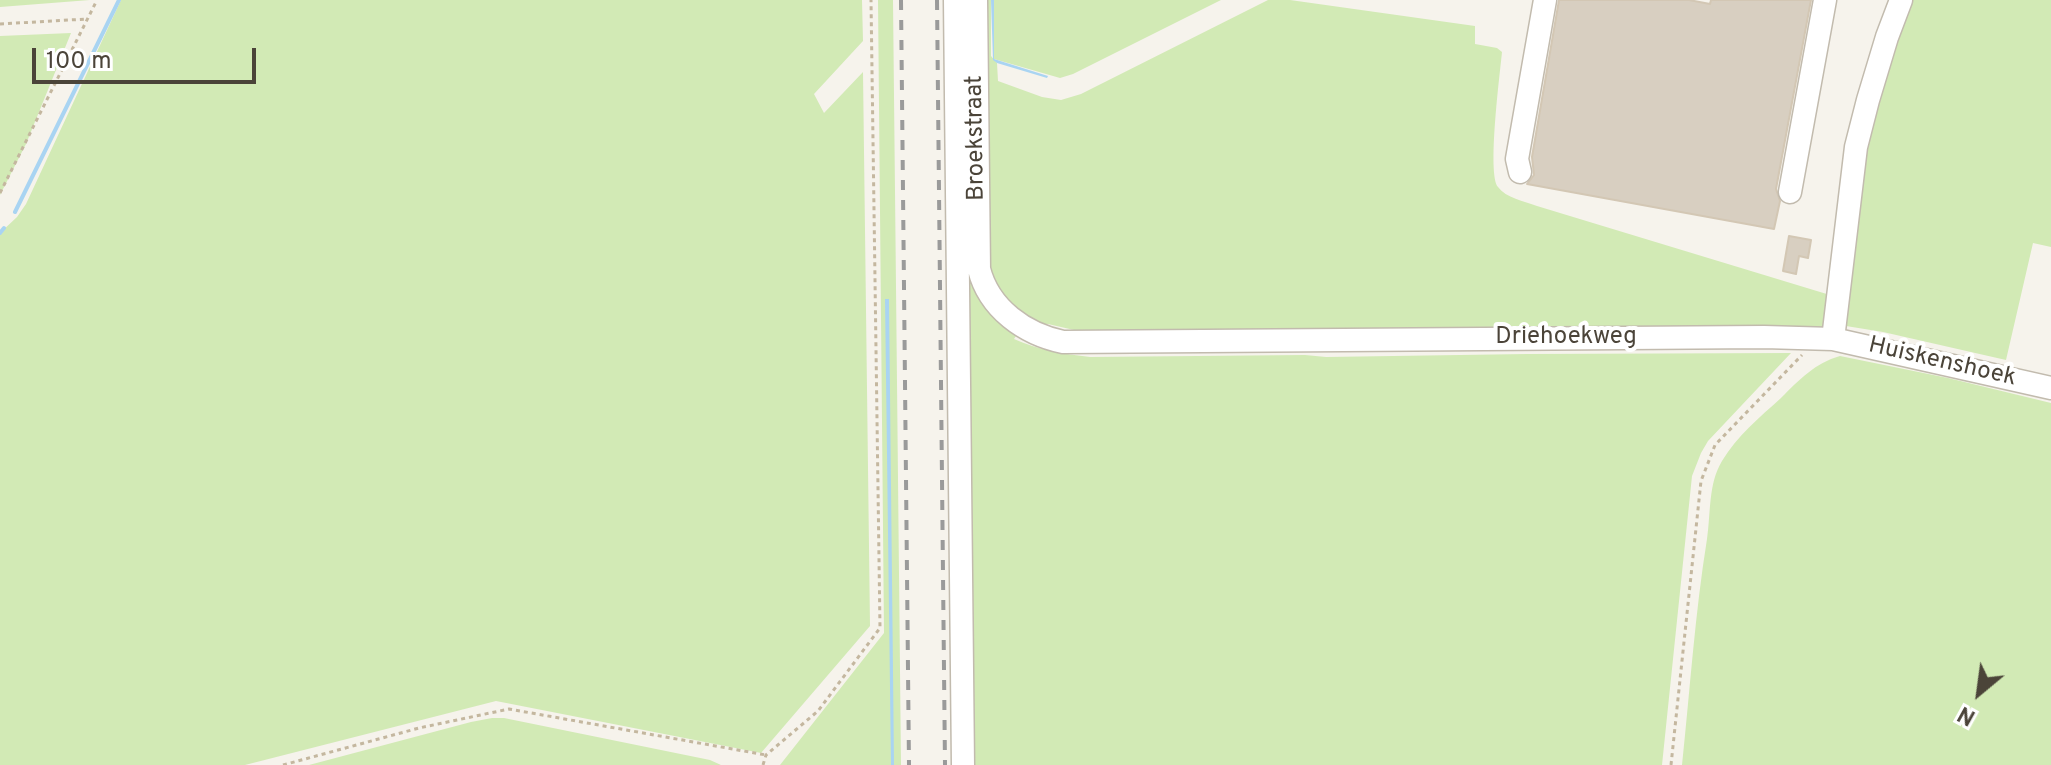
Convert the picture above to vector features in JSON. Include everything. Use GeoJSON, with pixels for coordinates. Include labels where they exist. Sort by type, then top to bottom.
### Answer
{"type":"FeatureCollection","features":[{"type":"Feature","properties":{"kind":"street"},"geometry":{"type":"LineString","coordinates":[[955,0],[963,765]]}},
{"type":"Feature","properties":{"kind":"street","name":"Broekstraat"},"geometry":{"type":"LineString","coordinates":[[976,0],[978,259],[984,282]]}},
{"type":"Feature","properties":{"kind":"street"},"geometry":{"type":"LineString","coordinates":[[1520,172],[1517,159],[1545,0]]}},
{"type":"Feature","properties":{"kind":"street"},"geometry":{"type":"LineString","coordinates":[[1790,192],[1825,0]]}},
{"type":"Feature","properties":{"kind":"street"},"geometry":{"type":"LineString","coordinates":[[1833,339],[1856,147],[1883,50],[1901,0]]}},
{"type":"Feature","properties":{"kind":"street"},"geometry":{"type":"LineString","coordinates":[[958,310],[965,292],[984,282]]}},
{"type":"Feature","properties":{"kind":"street","name":"Driehoekweg"},"geometry":{"type":"LineString","coordinates":[[984,282],[1001,309],[1022,328],[1063,342],[1833,339]]}},
{"type":"Feature","properties":{"kind":"street","name":"Huiskenshoek"},"geometry":{"type":"LineString","coordinates":[[1833,339],[2051,388]]}},
{"type":"Feature","properties":{"kind":"path"},"geometry":{"type":"LineString","coordinates":[[0,193],[97,0]]}},
{"type":"Feature","properties":{"kind":"path"},"geometry":{"type":"LineString","coordinates":[[763,765],[766,755],[818,711],[880,628],[871,0]]}},
{"type":"Feature","properties":{"kind":"path"},"geometry":{"type":"LineString","coordinates":[[0,24],[87,19]]}},
{"type":"Feature","properties":{"kind":"path"},"geometry":{"type":"LineString","coordinates":[[1671,765],[1701,481],[1715,445],[1809,348],[1833,339]]}},
{"type":"Feature","properties":{"kind":"path"},"geometry":{"type":"LineString","coordinates":[[283,765],[419,728],[509,709],[766,755]]}},
{"type":"Feature","properties":{"kind":"green space"},"geometry":{"type":"Polygon","coordinates":[[[0,0],[90,0],[0,7],[0,0]]]}},
{"type":"Feature","properties":{"kind":"green space"},"geometry":{"type":"Polygon","coordinates":[[[121,0],[862,0],[863,41],[814,94],[824,113],[863,72],[870,626],[761,753],[496,701],[245,765],[0,765],[0,233],[26,204],[121,0]]]}},
{"type":"Feature","properties":{"kind":"green space"},"geometry":{"type":"Polygon","coordinates":[[[878,0],[893,0],[901,765],[780,765],[884,633],[878,0]]]}},
{"type":"Feature","properties":{"kind":"green space"},"geometry":{"type":"Polygon","coordinates":[[[972,0],[975,259],[1020,330],[1014,339],[1051,351],[1090,357],[1791,353],[1708,441],[1692,476],[1662,765],[954,765],[972,0]]]}},
{"type":"Feature","properties":{"kind":"green space"},"geometry":{"type":"Polygon","coordinates":[[[979,0],[991,0],[991,56],[997,63],[998,81],[1042,97],[1061,100],[1081,94],[1268,0],[1290,0],[1475,26],[1475,44],[1497,48],[1502,52],[1494,163],[1495,178],[1501,191],[1537,206],[1830,295],[1827,327],[1123,335],[1048,324],[1025,324],[989,285],[979,0]]]}},
{"type":"Feature","properties":{"kind":"green space"},"geometry":{"type":"Polygon","coordinates":[[[994,0],[1221,0],[1060,78],[994,59],[994,0]]]}},
{"type":"Feature","properties":{"kind":"green space"},"geometry":{"type":"Polygon","coordinates":[[[1908,0],[2051,0],[2051,247],[2033,243],[2006,360],[1846,326],[1854,200],[1862,154],[1908,0]]]}},
{"type":"Feature","properties":{"kind":"green space"},"geometry":{"type":"Polygon","coordinates":[[[71,33],[26,144],[0,195],[0,36],[71,33]]]}},
{"type":"Feature","properties":{"kind":"green space"},"geometry":{"type":"Polygon","coordinates":[[[1840,356],[2051,403],[2051,765],[1682,765],[1699,595],[1712,489],[1718,470],[1742,435],[1794,385],[1815,368],[1840,356]]]}},
{"type":"Feature","properties":{"kind":"green space"},"geometry":{"type":"Polygon","coordinates":[[[492,718],[710,760],[721,765],[309,765],[492,718]]]}},
{"type":"Feature","properties":{"kind":"water"},"geometry":{"type":"Polygon","coordinates":[[[991,0],[994,0],[994,59],[1047,78],[993,60],[991,0]]]}},
{"type":"Feature","properties":{"kind":"water"},"geometry":{"type":"Polygon","coordinates":[[[885,299],[889,299],[894,765],[891,765],[885,299]]]}},
{"type":"Feature","properties":{"kind":"building"},"geometry":{"type":"Polygon","coordinates":[[[1559,0],[1689,0],[1710,4],[1711,0],[1811,0],[1776,189],[1780,201],[1774,229],[1527,184],[1534,175],[1532,157],[1559,0]]]}},
{"type":"Feature","properties":{"kind":"building"},"geometry":{"type":"Polygon","coordinates":[[[1789,236],[1811,240],[1808,258],[1799,256],[1796,274],[1783,271],[1789,236]]]}},
{"type":"Feature","properties":{"kind":"waterway"},"geometry":{"type":"LineString","coordinates":[[15,212],[119,0]]}},
{"type":"Feature","properties":{"kind":"waterway"},"geometry":{"type":"LineString","coordinates":[[0,233],[4,228]]}},
{"type":"Feature","properties":{"kind":"railway"},"geometry":{"type":"LineString","coordinates":[[901,0],[909,765]]}},
{"type":"Feature","properties":{"kind":"railway"},"geometry":{"type":"LineString","coordinates":[[937,0],[945,765]]}}]}
